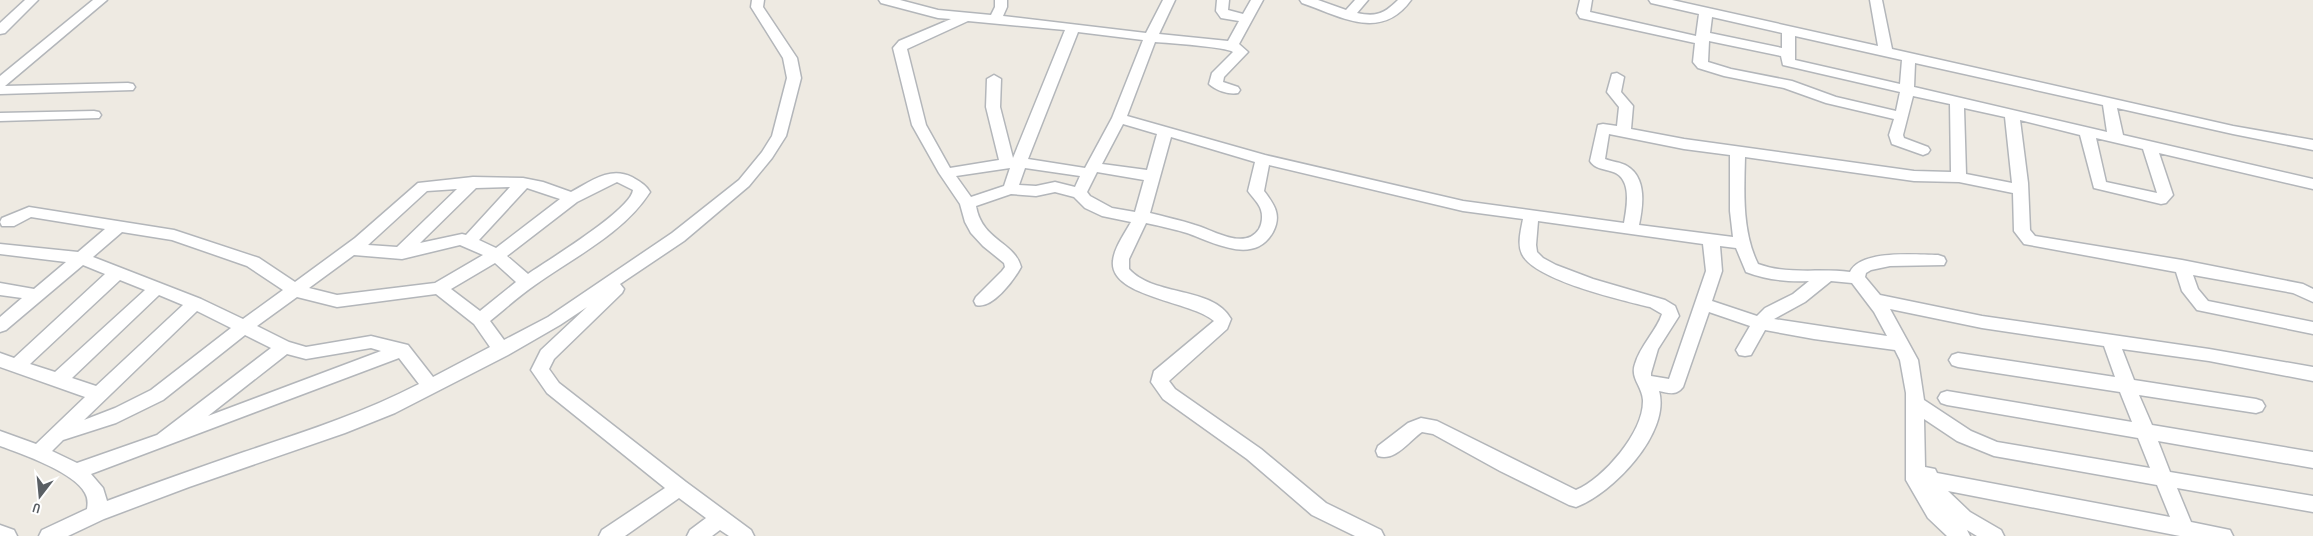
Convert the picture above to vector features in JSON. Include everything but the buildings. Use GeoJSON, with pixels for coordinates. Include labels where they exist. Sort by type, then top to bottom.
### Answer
{"type":"FeatureCollection","features":[{"type":"Feature","properties":{"kind":"street"},"geometry":{"type":"LineString","coordinates":[[0,30],[32,0]]}},
{"type":"Feature","properties":{"kind":"street"},"geometry":{"type":"LineString","coordinates":[[0,83],[101,0]]}},
{"type":"Feature","properties":{"kind":"street"},"geometry":{"type":"LineString","coordinates":[[49,536],[97,513],[182,481],[340,428],[389,408],[554,321],[678,237],[744,183],[767,155],[779,136],[794,78],[790,58],[756,7],[758,0]]}},
{"type":"Feature","properties":{"kind":"street"},"geometry":{"type":"LineString","coordinates":[[885,0],[938,14],[1072,27],[1212,45],[1232,45],[1240,52],[1217,76],[1216,84],[1233,90]]}},
{"type":"Feature","properties":{"kind":"street"},"geometry":{"type":"LineString","coordinates":[[995,20],[1001,8],[1001,0]]}},
{"type":"Feature","properties":{"kind":"street"},"geometry":{"type":"LineString","coordinates":[[1079,193],[1119,118],[1150,38],[1169,0]]}},
{"type":"Feature","properties":{"kind":"street"},"geometry":{"type":"LineString","coordinates":[[1223,0],[1222,11],[1226,15],[1246,19]]}},
{"type":"Feature","properties":{"kind":"street"},"geometry":{"type":"LineString","coordinates":[[1232,45],[1257,0]]}},
{"type":"Feature","properties":{"kind":"street"},"geometry":{"type":"LineString","coordinates":[[1306,0],[1349,15],[1380,19],[1390,14],[1405,0]]}},
{"type":"Feature","properties":{"kind":"street"},"geometry":{"type":"LineString","coordinates":[[1349,15],[1362,0]]}},
{"type":"Feature","properties":{"kind":"street"},"geometry":{"type":"LineString","coordinates":[[1586,0],[1583,13],[1585,15],[1703,38],[1788,58],[1907,90],[2116,139],[2311,188]]}},
{"type":"Feature","properties":{"kind":"street"},"geometry":{"type":"LineString","coordinates":[[1655,0],[1885,50],[2233,130],[2313,145]]}},
{"type":"Feature","properties":{"kind":"street"},"geometry":{"type":"LineString","coordinates":[[1876,0],[1885,50]]}},
{"type":"Feature","properties":{"kind":"street"},"geometry":{"type":"LineString","coordinates":[[1706,12],[1700,62],[1706,66],[1787,84],[1831,100],[1902,117]]}},
{"type":"Feature","properties":{"kind":"street"},"geometry":{"type":"LineString","coordinates":[[966,17],[904,44],[900,48],[919,125],[946,173],[968,203],[968,214],[978,234],[1011,260],[1012,267],[1008,275],[982,302]]}},
{"type":"Feature","properties":{"kind":"street"},"geometry":{"type":"LineString","coordinates":[[1010,189],[1013,163],[1028,143],[1041,99],[1072,27]]}},
{"type":"Feature","properties":{"kind":"street"},"geometry":{"type":"LineString","coordinates":[[1787,84],[1789,30]]}},
{"type":"Feature","properties":{"kind":"street"},"geometry":{"type":"LineString","coordinates":[[1909,57],[1907,90],[1902,117],[1896,135],[1897,141],[1923,150]]}},
{"type":"Feature","properties":{"kind":"street"},"geometry":{"type":"LineString","coordinates":[[1617,77],[1614,92],[1626,106],[1624,132]]}},
{"type":"Feature","properties":{"kind":"street"},"geometry":{"type":"LineString","coordinates":[[994,79],[994,107],[1003,144],[1013,163]]}},
{"type":"Feature","properties":{"kind":"street"},"geometry":{"type":"LineString","coordinates":[[0,90],[128,87]]}},
{"type":"Feature","properties":{"kind":"street"},"geometry":{"type":"LineString","coordinates":[[1957,101],[1959,177]]}},
{"type":"Feature","properties":{"kind":"street"},"geometry":{"type":"LineString","coordinates":[[2108,102],[2116,139]]}},
{"type":"Feature","properties":{"kind":"street"},"geometry":{"type":"LineString","coordinates":[[0,117],[94,115]]}},
{"type":"Feature","properties":{"kind":"street"},"geometry":{"type":"LineString","coordinates":[[2012,115],[2020,189],[2022,231],[2030,240],[2297,288],[2313,296]]}},
{"type":"Feature","properties":{"kind":"street"},"geometry":{"type":"LineString","coordinates":[[1119,118],[1262,159],[1446,203],[1742,244]]}},
{"type":"Feature","properties":{"kind":"street"},"geometry":{"type":"LineString","coordinates":[[1631,228],[1635,207],[1630,177],[1623,170],[1597,161],[1601,129],[1684,144],[1914,176],[1959,177],[2020,189]]}},
{"type":"Feature","properties":{"kind":"street"},"geometry":{"type":"LineString","coordinates":[[1165,132],[1141,216],[1120,264],[1124,276],[1138,284],[1203,306],[1223,319],[1221,325],[1177,364],[1162,373],[1160,382],[1162,387],[1169,394],[1254,454],[1319,510],[1374,536]]}},
{"type":"Feature","properties":{"kind":"street"},"geometry":{"type":"LineString","coordinates":[[2087,132],[2099,185],[2161,198],[2165,195],[2150,148]]}},
{"type":"Feature","properties":{"kind":"street"},"geometry":{"type":"LineString","coordinates":[[1003,144],[1028,143]]}},
{"type":"Feature","properties":{"kind":"street"},"geometry":{"type":"LineString","coordinates":[[1738,150],[1736,205],[1742,244],[1752,268],[1779,276],[1828,275],[1857,278]]}},
{"type":"Feature","properties":{"kind":"street"},"geometry":{"type":"LineString","coordinates":[[968,203],[1010,189],[1036,191],[1056,187],[1066,188],[1079,193],[1084,200],[1122,216],[1141,216],[1192,229],[1228,243],[1244,245],[1252,243],[1264,234],[1270,222],[1267,205],[1256,191],[1262,159]]}},
{"type":"Feature","properties":{"kind":"street"},"geometry":{"type":"LineString","coordinates":[[946,173],[1013,163],[1152,176]]}},
{"type":"Feature","properties":{"kind":"street"},"geometry":{"type":"LineString","coordinates":[[8,222],[28,212],[174,235],[253,262],[296,291],[337,302],[439,288],[496,255],[572,198],[614,176],[639,187],[642,192],[639,198],[615,221],[527,282],[480,320]]}},
{"type":"Feature","properties":{"kind":"street"},"geometry":{"type":"LineString","coordinates":[[402,253],[474,182]]}},
{"type":"Feature","properties":{"kind":"street"},"geometry":{"type":"LineString","coordinates":[[60,434],[82,428],[141,404],[157,395],[244,327],[296,291],[350,249],[423,186],[474,182],[523,183],[538,185],[572,198]]}},
{"type":"Feature","properties":{"kind":"street"},"geometry":{"type":"LineString","coordinates":[[469,241],[523,183]]}},
{"type":"Feature","properties":{"kind":"street"},"geometry":{"type":"LineString","coordinates":[[1385,451],[1414,428],[1421,425],[1437,428],[1570,497],[1582,497],[1598,486],[1627,455],[1644,431],[1651,413],[1650,391],[1641,375],[1643,365],[1671,316],[1671,312],[1654,302],[1567,276],[1534,259],[1529,252],[1531,216]]}},
{"type":"Feature","properties":{"kind":"street"},"geometry":{"type":"LineString","coordinates":[[0,326],[118,227]]}},
{"type":"Feature","properties":{"kind":"street"},"geometry":{"type":"LineString","coordinates":[[350,249],[402,253],[454,240],[469,241],[496,255],[527,282]]}},
{"type":"Feature","properties":{"kind":"street"},"geometry":{"type":"LineString","coordinates":[[1646,382],[1668,387],[1673,386],[1677,382],[1714,271],[1711,240]]}},
{"type":"Feature","properties":{"kind":"street"},"geometry":{"type":"LineString","coordinates":[[0,249],[80,258],[195,303],[284,347],[311,353],[371,342],[402,350],[430,386]]}},
{"type":"Feature","properties":{"kind":"street"},"geometry":{"type":"LineString","coordinates":[[1938,261],[1889,260],[1865,264],[1858,268],[1856,273],[1857,278],[1881,308],[1909,360],[1915,393],[1918,452],[1916,480],[1935,512],[1960,536]]}},
{"type":"Feature","properties":{"kind":"street"},"geometry":{"type":"LineString","coordinates":[[2182,266],[2190,291],[2202,306],[2313,328]]}},
{"type":"Feature","properties":{"kind":"street"},"geometry":{"type":"LineString","coordinates":[[626,272],[616,289],[547,354],[540,370],[553,388],[679,488],[744,536]]}},
{"type":"Feature","properties":{"kind":"street"},"geometry":{"type":"LineString","coordinates":[[8,363],[117,273]]}},
{"type":"Feature","properties":{"kind":"street"},"geometry":{"type":"LineString","coordinates":[[1746,350],[1760,323],[1771,312],[1799,298],[1828,275]]}},
{"type":"Feature","properties":{"kind":"street"},"geometry":{"type":"LineString","coordinates":[[57,381],[157,288]]}},
{"type":"Feature","properties":{"kind":"street"},"geometry":{"type":"LineString","coordinates":[[439,288],[480,320],[502,350]]}},
{"type":"Feature","properties":{"kind":"street"},"geometry":{"type":"LineString","coordinates":[[0,289],[37,295]]}},
{"type":"Feature","properties":{"kind":"street"},"geometry":{"type":"LineString","coordinates":[[1872,299],[1982,322],[2313,374]]}},
{"type":"Feature","properties":{"kind":"street"},"geometry":{"type":"LineString","coordinates":[[38,453],[101,395],[195,303]]}},
{"type":"Feature","properties":{"kind":"street"},"geometry":{"type":"LineString","coordinates":[[1703,304],[1760,323],[1814,333],[1901,344]]}},
{"type":"Feature","properties":{"kind":"street"},"geometry":{"type":"LineString","coordinates":[[2111,341],[2127,387],[2184,530]]}},
{"type":"Feature","properties":{"kind":"street"},"geometry":{"type":"LineString","coordinates":[[164,440],[284,347]]}},
{"type":"Feature","properties":{"kind":"street"},"geometry":{"type":"LineString","coordinates":[[74,472],[402,350]]}},
{"type":"Feature","properties":{"kind":"street"},"geometry":{"type":"LineString","coordinates":[[1958,360],[2256,406]]}},
{"type":"Feature","properties":{"kind":"street"},"geometry":{"type":"LineString","coordinates":[[8,363],[101,395]]}},
{"type":"Feature","properties":{"kind":"street"},"geometry":{"type":"LineString","coordinates":[[1948,398],[2313,460]]}},
{"type":"Feature","properties":{"kind":"street"},"geometry":{"type":"LineString","coordinates":[[1915,403],[1964,436],[1994,450],[2313,504]]}},
{"type":"Feature","properties":{"kind":"street"},"geometry":{"type":"LineString","coordinates":[[0,438],[38,453],[88,481],[96,494],[97,513]]}},
{"type":"Feature","properties":{"kind":"street"},"geometry":{"type":"LineString","coordinates":[[1918,452],[1945,504],[1954,512],[1994,536]]}},
{"type":"Feature","properties":{"kind":"street"},"geometry":{"type":"LineString","coordinates":[[1931,480],[2223,536]]}},
{"type":"Feature","properties":{"kind":"street"},"geometry":{"type":"LineString","coordinates":[[609,536],[679,488]]}},
{"type":"Feature","properties":{"kind":"street"},"geometry":{"type":"LineString","coordinates":[[697,536],[721,518]]}},
{"type":"Feature","properties":{"kind":"street"},"geometry":{"type":"LineString","coordinates":[[0,533],[6,536]]}}]}
